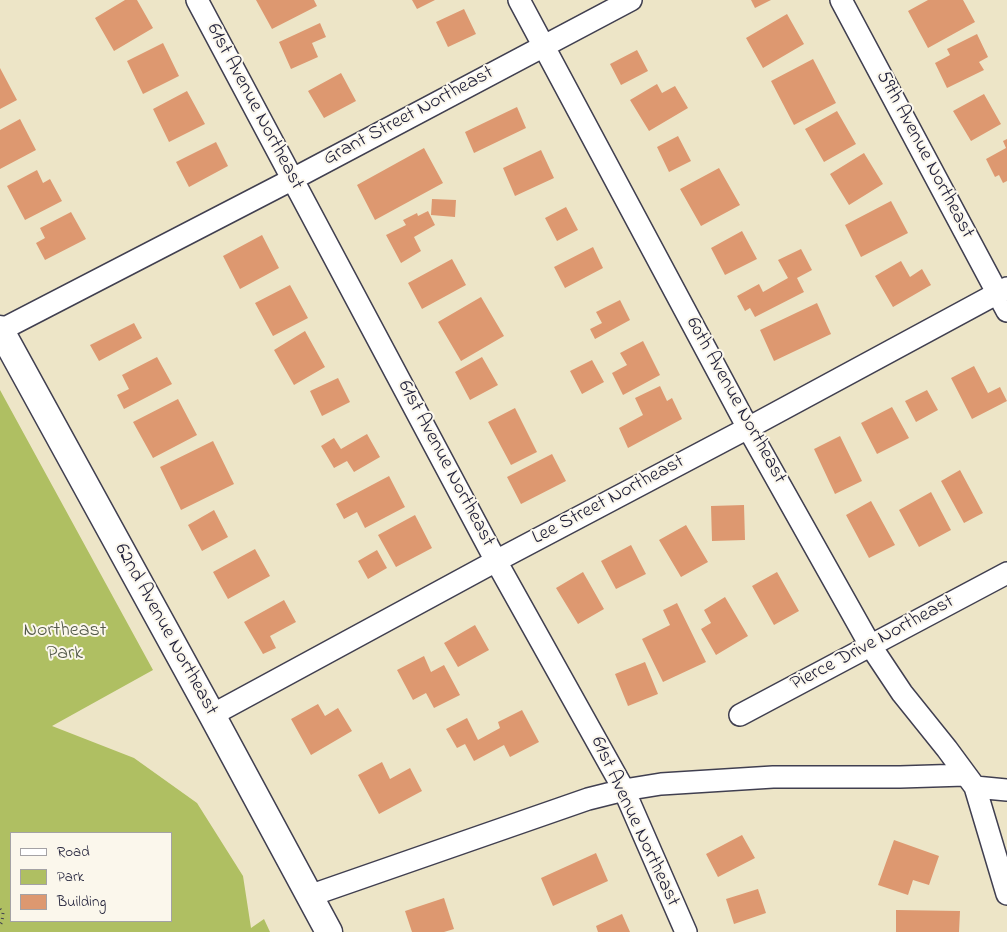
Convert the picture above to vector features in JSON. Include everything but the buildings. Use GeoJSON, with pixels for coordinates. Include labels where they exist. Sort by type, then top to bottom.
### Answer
{"type":"FeatureCollection","features":[{"type":"Feature","properties":{"kind":"street","name":"61st Avenue Northeast"},"geometry":{"type":"LineString","coordinates":[[197,0],[496,561],[624,790],[686,932]]}},
{"type":"Feature","properties":{"kind":"street","name":"60th Avenue Northeast"},"geometry":{"type":"LineString","coordinates":[[519,0],[748,428],[870,645],[902,693],[970,781],[1007,894]]}},
{"type":"Feature","properties":{"kind":"street","name":"Grant Street Northeast"},"geometry":{"type":"LineString","coordinates":[[0,330],[292,179],[631,0]]}},
{"type":"Feature","properties":{"kind":"street","name":"59th Avenue Northeast"},"geometry":{"type":"LineString","coordinates":[[841,0],[1004,298]]}},
{"type":"Feature","properties":{"kind":"street","name":"Lee Street Northeast"},"geometry":{"type":"LineString","coordinates":[[212,715],[496,561],[748,428],[1004,298]]}},
{"type":"Feature","properties":{"kind":"street","name":"62nd Avenue Northeast"},"geometry":{"type":"LineString","coordinates":[[0,330],[329,932]]}},
{"type":"Feature","properties":{"kind":"street","name":"Pierce Drive Northeast"},"geometry":{"type":"LineString","coordinates":[[740,715],[1007,573]]}},
{"type":"Feature","properties":{"kind":"street"},"geometry":{"type":"LineString","coordinates":[[309,896],[588,800],[624,790],[661,784],[773,777],[900,777],[970,781],[1007,790]]}},
{"type":"Feature","properties":{"kind":"path"},"geometry":{"type":"LineString","coordinates":[[0,909],[3,913],[0,925]]}},
{"type":"Feature","properties":{"kind":"green space","name":"Northeast Park"},"geometry":{"type":"Polygon","coordinates":[[[0,390],[153,670],[52,726],[134,758],[197,803],[243,876],[251,928],[264,919],[270,932],[0,932],[0,390]]]}}]}
